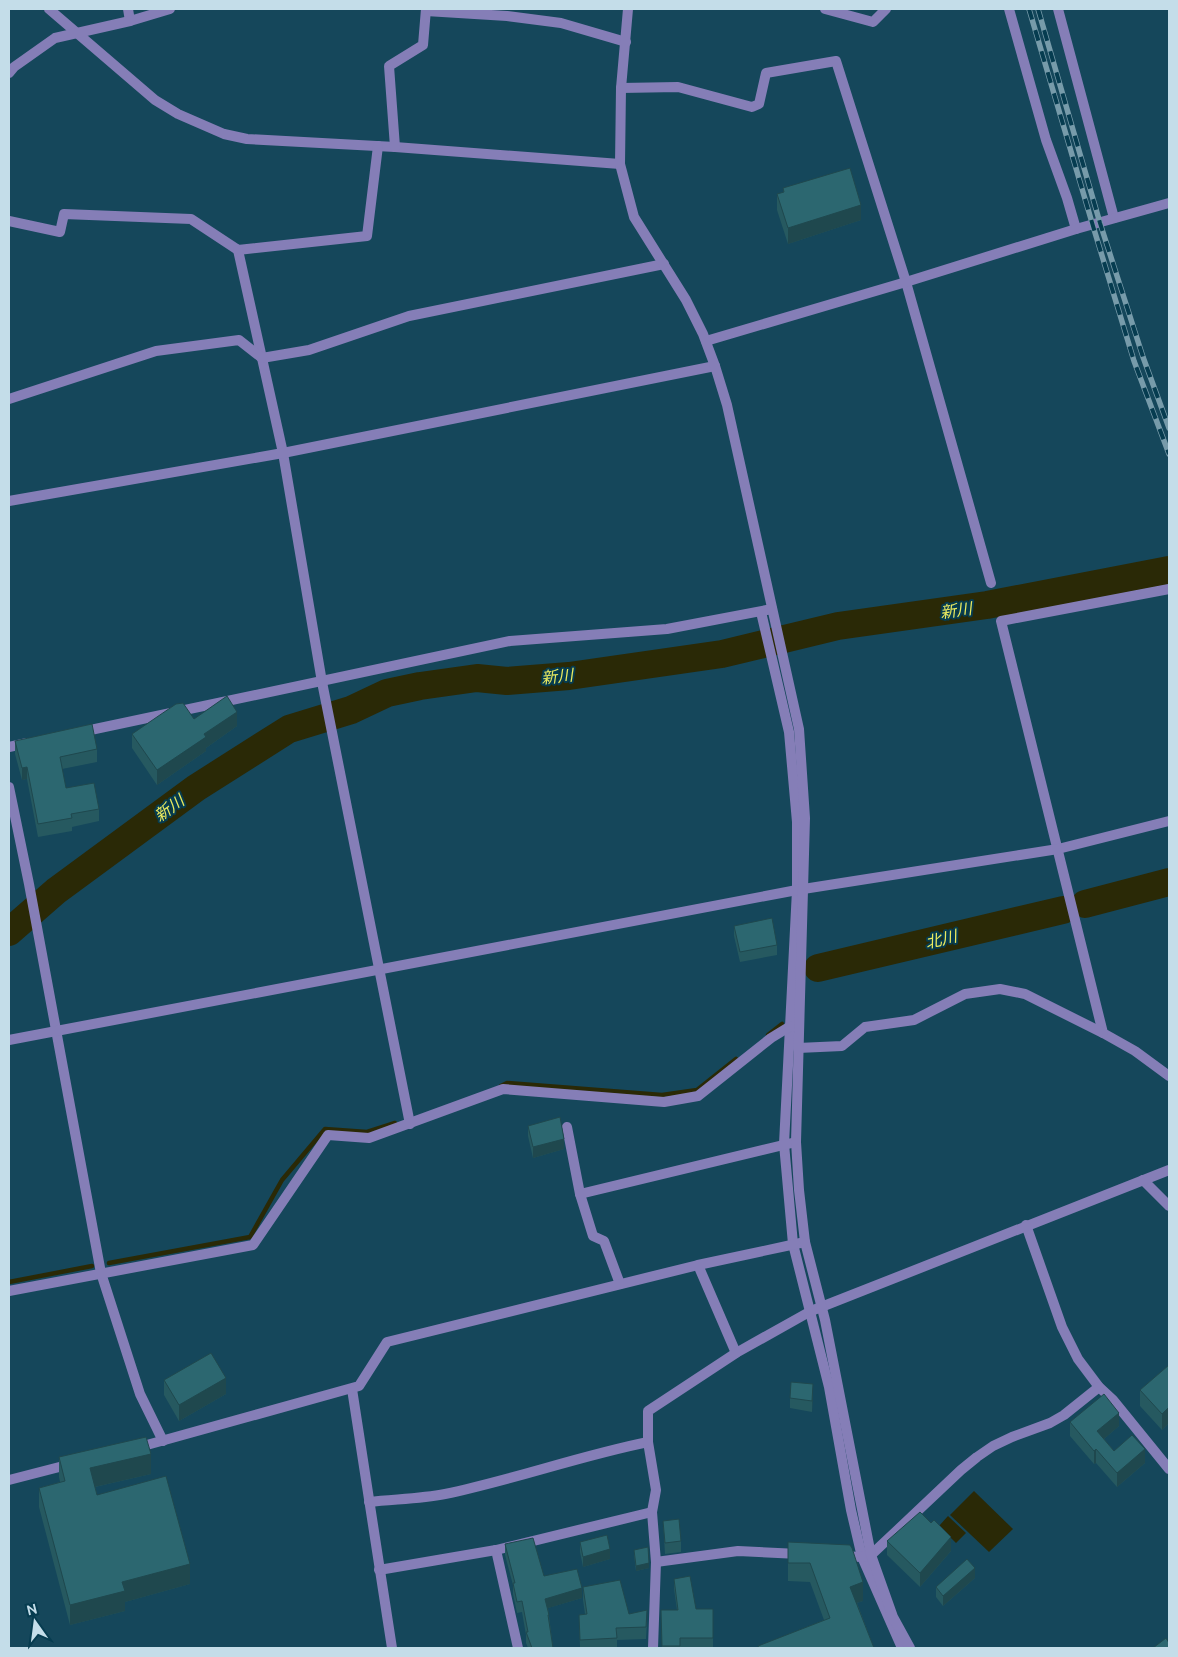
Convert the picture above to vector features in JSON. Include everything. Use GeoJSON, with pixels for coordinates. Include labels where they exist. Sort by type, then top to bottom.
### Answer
{"type":"FeatureCollection","features":[{"type":"Feature","properties":{"kind":"street"},"geometry":{"type":"LineString","coordinates":[[50,9],[155,100],[178,114],[224,134],[247,139],[395,147],[620,164]]}},
{"type":"Feature","properties":{"kind":"street"},"geometry":{"type":"LineString","coordinates":[[128,9],[130,21]]}},
{"type":"Feature","properties":{"kind":"street"},"geometry":{"type":"LineString","coordinates":[[9,73],[14,67],[55,38],[130,21],[170,9]]}},
{"type":"Feature","properties":{"kind":"street"},"geometry":{"type":"LineString","coordinates":[[628,9],[621,88],[620,164],[634,217],[686,300],[706,341],[715,366],[727,405],[773,614],[779,664]]}},
{"type":"Feature","properties":{"kind":"street"},"geometry":{"type":"LineString","coordinates":[[825,9],[873,22],[886,9]]}},
{"type":"Feature","properties":{"kind":"street"},"geometry":{"type":"LineString","coordinates":[[1009,9],[1041,123],[1076,230]]}},
{"type":"Feature","properties":{"kind":"street"},"geometry":{"type":"LineString","coordinates":[[1058,9],[1114,218]]}},
{"type":"Feature","properties":{"kind":"street"},"geometry":{"type":"LineString","coordinates":[[395,147],[389,66],[423,45],[426,10],[507,16],[561,23],[626,42]]}},
{"type":"Feature","properties":{"kind":"street"},"geometry":{"type":"LineString","coordinates":[[621,88],[678,87],[752,107],[759,104],[766,74],[836,61],[906,282],[991,583]]}},
{"type":"Feature","properties":{"kind":"street"},"geometry":{"type":"LineString","coordinates":[[9,221],[60,232],[64,214],[191,219],[238,250],[367,236],[378,146]]}},
{"type":"Feature","properties":{"kind":"street"},"geometry":{"type":"LineString","coordinates":[[706,341],[1169,203]]}},
{"type":"Feature","properties":{"kind":"street"},"geometry":{"type":"LineString","coordinates":[[238,250],[282,453],[322,682],[410,1124]]}},
{"type":"Feature","properties":{"kind":"street"},"geometry":{"type":"LineString","coordinates":[[9,399],[156,351],[239,340],[262,358],[308,350],[409,316],[664,264]]}},
{"type":"Feature","properties":{"kind":"street"},"geometry":{"type":"LineString","coordinates":[[9,501],[282,453],[715,366]]}},
{"type":"Feature","properties":{"kind":"street"},"geometry":{"type":"LineString","coordinates":[[1103,1033],[1001,621],[1169,589]]}},
{"type":"Feature","properties":{"kind":"street"},"geometry":{"type":"LineString","coordinates":[[75,733],[322,682],[510,640],[667,629],[761,612],[773,614]]}},
{"type":"Feature","properties":{"kind":"street"},"geometry":{"type":"LineString","coordinates":[[761,612],[799,729],[805,818],[794,1026],[784,1144],[793,1244],[829,1387],[851,1510],[902,1648]]}},
{"type":"Feature","properties":{"kind":"street"},"geometry":{"type":"LineString","coordinates":[[9,747],[37,741]]}},
{"type":"Feature","properties":{"kind":"street"},"geometry":{"type":"LineString","coordinates":[[9,787],[29,884],[101,1273],[140,1394],[163,1441]]}},
{"type":"Feature","properties":{"kind":"street"},"geometry":{"type":"LineString","coordinates":[[9,1040],[801,890],[1058,849],[1169,821]]}},
{"type":"Feature","properties":{"kind":"street"},"geometry":{"type":"LineString","coordinates":[[798,1048],[842,1046],[865,1027],[914,1020],[965,994],[1000,989],[1025,994],[1103,1033],[1135,1051],[1169,1076]]}},
{"type":"Feature","properties":{"kind":"street"},"geometry":{"type":"LineString","coordinates":[[794,1026],[798,1048],[796,1142],[805,1242],[822,1308],[867,1556],[893,1617],[910,1648]]}},
{"type":"Feature","properties":{"kind":"street"},"geometry":{"type":"LineString","coordinates":[[9,1291],[252,1245],[328,1135],[369,1138],[503,1089],[664,1102],[698,1096],[771,1038],[794,1026]]}},
{"type":"Feature","properties":{"kind":"street"},"geometry":{"type":"LineString","coordinates":[[567,1126],[580,1194],[593,1236],[604,1241],[620,1284]]}},
{"type":"Feature","properties":{"kind":"street"},"geometry":{"type":"LineString","coordinates":[[580,1194],[796,1142]]}},
{"type":"Feature","properties":{"kind":"street"},"geometry":{"type":"LineString","coordinates":[[653,1648],[656,1562],[652,1512],[656,1490],[648,1442],[648,1411],[736,1353],[811,1311],[1169,1170]]}},
{"type":"Feature","properties":{"kind":"street"},"geometry":{"type":"LineString","coordinates":[[1143,1180],[1169,1206]]}},
{"type":"Feature","properties":{"kind":"street"},"geometry":{"type":"LineString","coordinates":[[1026,1225],[1062,1327],[1078,1359],[1099,1387],[1113,1400],[1169,1469]]}},
{"type":"Feature","properties":{"kind":"street"},"geometry":{"type":"LineString","coordinates":[[124,1451],[352,1389],[359,1386],[387,1342],[620,1284],[805,1242]]}},
{"type":"Feature","properties":{"kind":"street"},"geometry":{"type":"LineString","coordinates":[[698,1266],[736,1353]]}},
{"type":"Feature","properties":{"kind":"street"},"geometry":{"type":"LineString","coordinates":[[833,1556],[867,1556],[977,1457],[993,1446],[1050,1423],[1064,1415],[1099,1387]]}},
{"type":"Feature","properties":{"kind":"street"},"geometry":{"type":"LineString","coordinates":[[352,1389],[392,1648]]}},
{"type":"Feature","properties":{"kind":"street"},"geometry":{"type":"LineString","coordinates":[[369,1502],[443,1494],[530,1473],[604,1451],[648,1442]]}},
{"type":"Feature","properties":{"kind":"street"},"geometry":{"type":"LineString","coordinates":[[9,1480],[86,1460]]}},
{"type":"Feature","properties":{"kind":"street"},"geometry":{"type":"LineString","coordinates":[[379,1570],[496,1550],[652,1512]]}},
{"type":"Feature","properties":{"kind":"street"},"geometry":{"type":"LineString","coordinates":[[496,1550],[518,1648]]}},
{"type":"Feature","properties":{"kind":"street"},"geometry":{"type":"LineString","coordinates":[[656,1562],[738,1551],[805,1554]]}},
{"type":"Feature","properties":{"kind":"shaded area"},"geometry":{"type":"Polygon","coordinates":[[[974,1491],[1013,1529],[989,1552],[950,1515],[974,1491]]]}},
{"type":"Feature","properties":{"kind":"shaded area"},"geometry":{"type":"Polygon","coordinates":[[[948,1516],[966,1533],[956,1543],[939,1526],[948,1516]]]}},
{"type":"Feature","properties":{"kind":"building"},"geometry":{"type":"Polygon","coordinates":[[[850,168],[861,205],[788,228],[777,194],[784,192],[783,188],[850,168]]]}},
{"type":"Feature","properties":{"kind":"building"},"geometry":{"type":"Polygon","coordinates":[[[227,696],[237,712],[204,734],[206,737],[157,770],[132,734],[176,704],[183,703],[194,719],[227,696]]]}},
{"type":"Feature","properties":{"kind":"building"},"geometry":{"type":"Polygon","coordinates":[[[92,724],[97,749],[60,757],[66,788],[94,783],[99,809],[71,814],[72,818],[38,824],[27,767],[22,768],[15,741],[92,724]]]}},
{"type":"Feature","properties":{"kind":"building"},"geometry":{"type":"Polygon","coordinates":[[[772,918],[777,945],[740,952],[734,926],[772,918]]]}},
{"type":"Feature","properties":{"kind":"building"},"geometry":{"type":"Polygon","coordinates":[[[560,1117],[564,1139],[533,1147],[528,1126],[560,1117]]]}},
{"type":"Feature","properties":{"kind":"building"},"geometry":{"type":"Polygon","coordinates":[[[211,1353],[226,1378],[179,1405],[164,1380],[211,1353]]]}},
{"type":"Feature","properties":{"kind":"building"},"geometry":{"type":"Polygon","coordinates":[[[1169,1365],[1169,1407],[1162,1414],[1140,1390],[1169,1365]]]}},
{"type":"Feature","properties":{"kind":"building"},"geometry":{"type":"Polygon","coordinates":[[[791,1382],[813,1384],[812,1401],[790,1398],[791,1382]]]}},
{"type":"Feature","properties":{"kind":"building"},"geometry":{"type":"Polygon","coordinates":[[[1104,1394],[1119,1413],[1097,1431],[1114,1451],[1132,1435],[1145,1449],[1117,1473],[1096,1449],[1094,1451],[1070,1422],[1104,1394]]]}},
{"type":"Feature","properties":{"kind":"building"},"geometry":{"type":"Polygon","coordinates":[[[146,1437],[151,1454],[90,1468],[97,1495],[166,1476],[190,1564],[122,1582],[125,1591],[70,1605],[39,1488],[65,1481],[59,1457],[146,1437]]]}},
{"type":"Feature","properties":{"kind":"building"},"geometry":{"type":"Polygon","coordinates":[[[920,1512],[931,1523],[934,1520],[951,1537],[920,1573],[887,1541],[920,1512]]]}},
{"type":"Feature","properties":{"kind":"building"},"geometry":{"type":"Polygon","coordinates":[[[679,1519],[681,1541],[665,1543],[663,1521],[679,1519]]]}},
{"type":"Feature","properties":{"kind":"building"},"geometry":{"type":"Polygon","coordinates":[[[607,1535],[610,1549],[583,1557],[580,1542],[607,1535]]]}},
{"type":"Feature","properties":{"kind":"building"},"geometry":{"type":"Polygon","coordinates":[[[533,1538],[544,1576],[577,1569],[582,1588],[545,1599],[553,1648],[532,1648],[526,1632],[528,1632],[522,1601],[517,1602],[513,1583],[515,1583],[505,1544],[533,1538]]]}},
{"type":"Feature","properties":{"kind":"building"},"geometry":{"type":"Polygon","coordinates":[[[788,1542],[850,1545],[863,1582],[850,1587],[874,1648],[759,1648],[758,1646],[830,1618],[810,1563],[788,1563],[788,1542]]]}},
{"type":"Feature","properties":{"kind":"building"},"geometry":{"type":"Polygon","coordinates":[[[648,1547],[649,1563],[636,1566],[634,1550],[648,1547]]]}},
{"type":"Feature","properties":{"kind":"building"},"geometry":{"type":"Polygon","coordinates":[[[967,1559],[975,1568],[943,1596],[936,1587],[967,1559]]]}},
{"type":"Feature","properties":{"kind":"building"},"geometry":{"type":"Polygon","coordinates":[[[690,1576],[696,1609],[713,1609],[713,1638],[680,1638],[680,1646],[662,1646],[661,1610],[678,1610],[674,1579],[690,1576]]]}},
{"type":"Feature","properties":{"kind":"building"},"geometry":{"type":"Polygon","coordinates":[[[620,1580],[629,1614],[647,1610],[646,1627],[616,1628],[617,1638],[580,1640],[579,1615],[587,1614],[583,1587],[620,1580]]]}},
{"type":"Feature","properties":{"kind":"building"},"geometry":{"type":"Polygon","coordinates":[[[1166,1638],[1169,1648],[1153,1648],[1166,1638]]]}},
{"type":"Feature","properties":{"kind":"waterway","name":"新川"},"geometry":{"type":"LineString","coordinates":[[9,932],[56,891],[196,788],[289,729],[351,710],[387,693],[477,678],[507,681],[569,676],[722,654],[838,626],[987,605],[1169,570]]}},
{"type":"Feature","properties":{"kind":"waterway","name":"北川"},"geometry":{"type":"LineString","coordinates":[[1085,904],[1169,882]]}},
{"type":"Feature","properties":{"kind":"waterway","name":"北川"},"geometry":{"type":"LineString","coordinates":[[818,968],[1063,910]]}},
{"type":"Feature","properties":{"kind":"waterway"},"geometry":{"type":"LineString","coordinates":[[768,1035],[782,1024]]}},
{"type":"Feature","properties":{"kind":"waterway"},"geometry":{"type":"LineString","coordinates":[[501,1086],[507,1083],[662,1095],[697,1090],[736,1059]]}},
{"type":"Feature","properties":{"kind":"waterway"},"geometry":{"type":"LineString","coordinates":[[109,1263],[250,1237],[282,1180],[325,1129],[367,1132],[395,1123]]}},
{"type":"Feature","properties":{"kind":"waterway"},"geometry":{"type":"LineString","coordinates":[[9,1282],[92,1266]]}},
{"type":"Feature","properties":{"kind":"railway"},"geometry":{"type":"LineString","coordinates":[[1029,9],[1134,361],[1169,454]]}},
{"type":"Feature","properties":{"kind":"railway"},"geometry":{"type":"LineString","coordinates":[[1038,9],[1100,223],[1143,357],[1169,428]]}}]}
